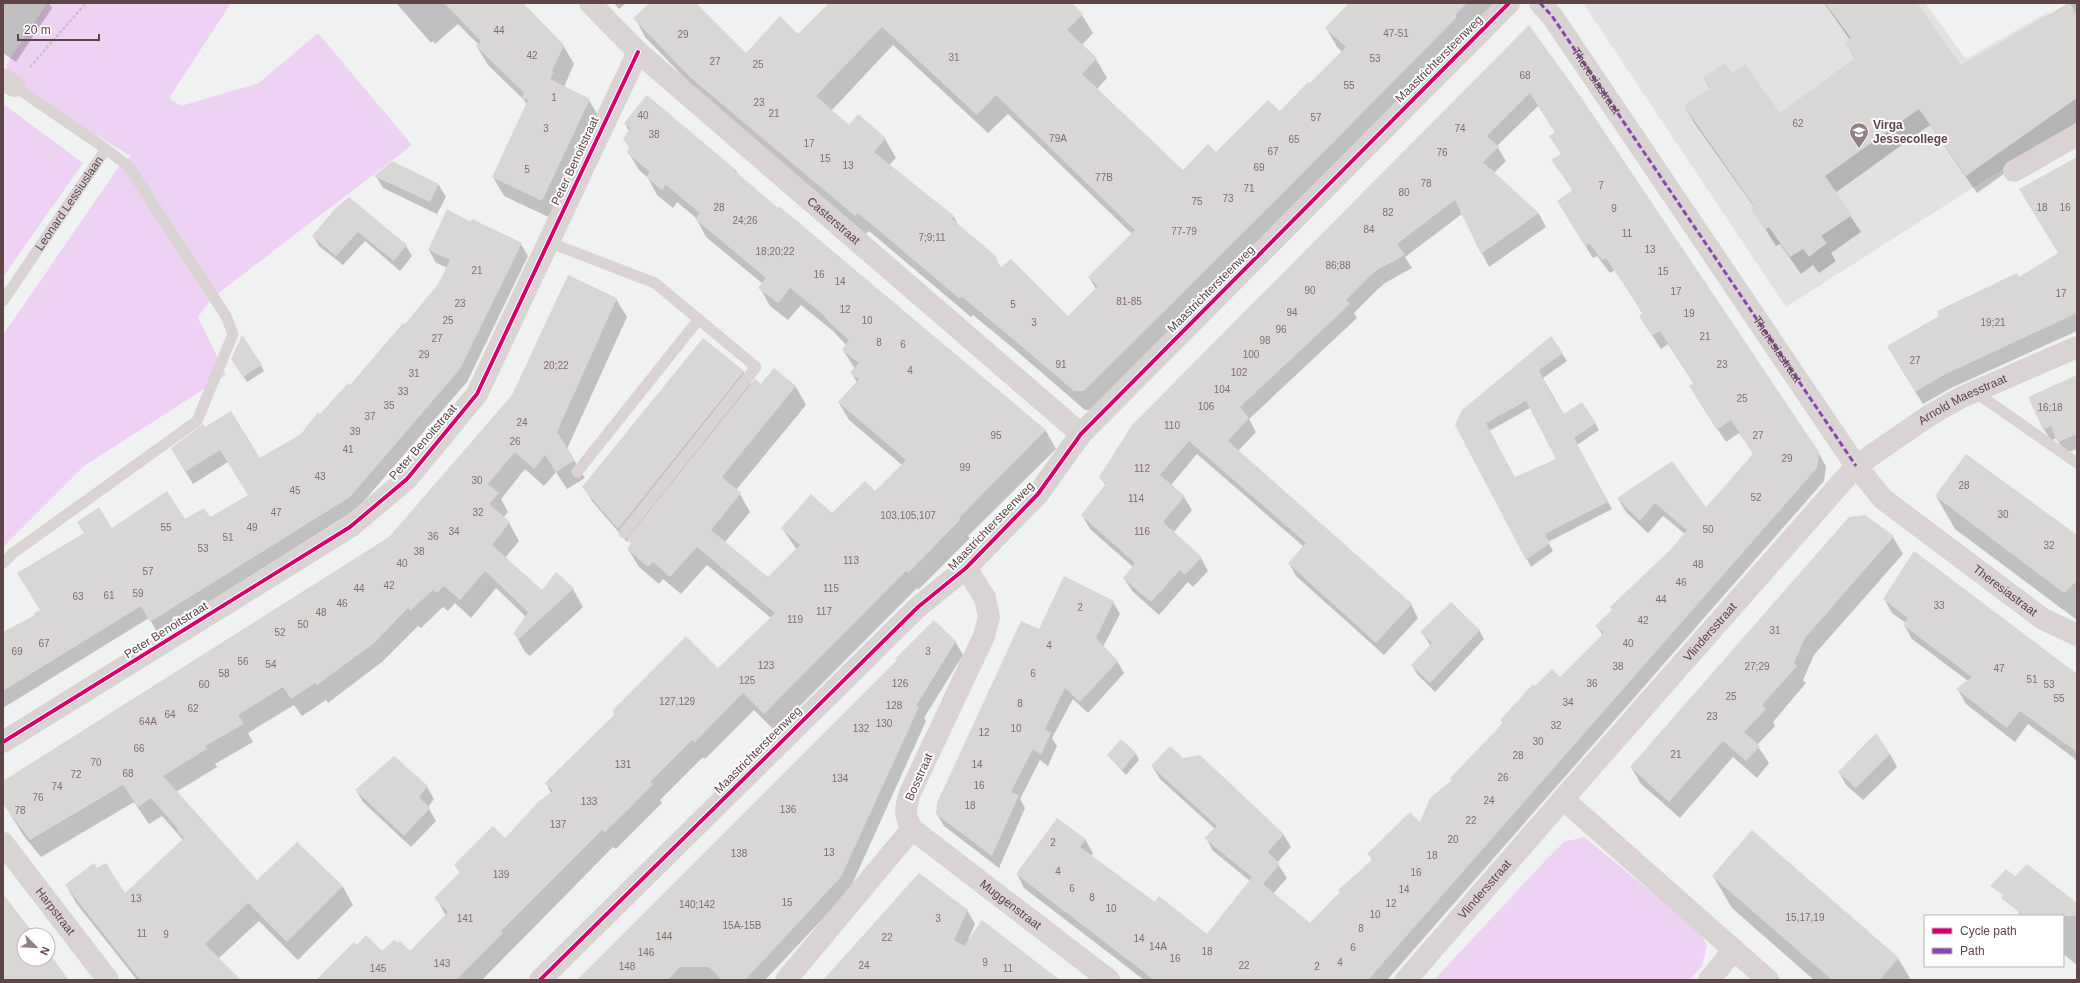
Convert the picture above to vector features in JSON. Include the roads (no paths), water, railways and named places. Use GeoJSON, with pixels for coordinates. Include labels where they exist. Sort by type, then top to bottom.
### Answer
{"type":"FeatureCollection","features":[{"type":"Feature","properties":{"kind":"main road","name":"Maastrichtersteenweg"},"geometry":{"type":"LineString","coordinates":[[540,980],[918,607],[966,568],[1038,494],[1081,434],[1509,3]]}},
{"type":"Feature","properties":{"kind":"street","name":"Theresiastraat"},"geometry":{"type":"LineString","coordinates":[[1540,3],[1552,16],[1856,466],[1883,499],[2043,619],[2077,634]]}},
{"type":"Feature","properties":{"kind":"street","name":"Casterstraat"},"geometry":{"type":"LineString","coordinates":[[599,6],[638,52],[1081,434]]}},
{"type":"Feature","properties":{"kind":"street","name":"Peter Benoitstraat"},"geometry":{"type":"LineString","coordinates":[[3,742],[350,527],[407,479],[477,394],[638,52]]}},
{"type":"Feature","properties":{"kind":"street"},"geometry":{"type":"LineString","coordinates":[[2014,171],[2077,135]]}},
{"type":"Feature","properties":{"kind":"street","name":"Arnold Maesstraat"},"geometry":{"type":"LineString","coordinates":[[1856,466],[1930,415],[1975,392],[2077,347]]}},
{"type":"Feature","properties":{"kind":"street","name":"Vlindersstraat"},"geometry":{"type":"LineString","coordinates":[[1406,980],[1856,466]]}},
{"type":"Feature","properties":{"kind":"street","name":"Bosstraat"},"geometry":{"type":"LineString","coordinates":[[912,829],[906,816],[906,806],[910,793],[984,636],[989,617],[984,598],[966,568]]}},
{"type":"Feature","properties":{"kind":"street"},"geometry":{"type":"LineString","coordinates":[[1563,799],[1768,980]]}},
{"type":"Feature","properties":{"kind":"street"},"geometry":{"type":"LineString","coordinates":[[786,980],[912,829]]}},
{"type":"Feature","properties":{"kind":"street","name":"Muggenstraat"},"geometry":{"type":"LineString","coordinates":[[912,829],[1109,980]]}},
{"type":"Feature","properties":{"kind":"street","name":"Harpstraat"},"geometry":{"type":"LineString","coordinates":[[3,843],[108,980]]}},
{"type":"Feature","properties":{"kind":"street"},"geometry":{"type":"LineString","coordinates":[[1709,980],[1734,950]]}},
{"type":"Feature","properties":{"kind":"lane","name":"Leonard Lessiuslaan"},"geometry":{"type":"LineString","coordinates":[[3,301],[106,149],[8,83]]}},
{"type":"Feature","properties":{"kind":"lane"},"geometry":{"type":"LineString","coordinates":[[3,563],[13,553],[197,421],[233,334],[226,316],[129,167],[106,149]]}},
{"type":"Feature","properties":{"kind":"lane"},"geometry":{"type":"LineString","coordinates":[[548,242],[655,283],[756,367],[624,533]]}},
{"type":"Feature","properties":{"kind":"lane"},"geometry":{"type":"LineString","coordinates":[[577,472],[699,319]]}},
{"type":"Feature","properties":{"kind":"lane"},"geometry":{"type":"LineString","coordinates":[[1975,392],[2077,463]]}},
{"type":"Feature","properties":{"kind":"place","name":"Virga Jessecollege"},"geometry":{"type":"Point","coordinates":[1859,149]}}]}
